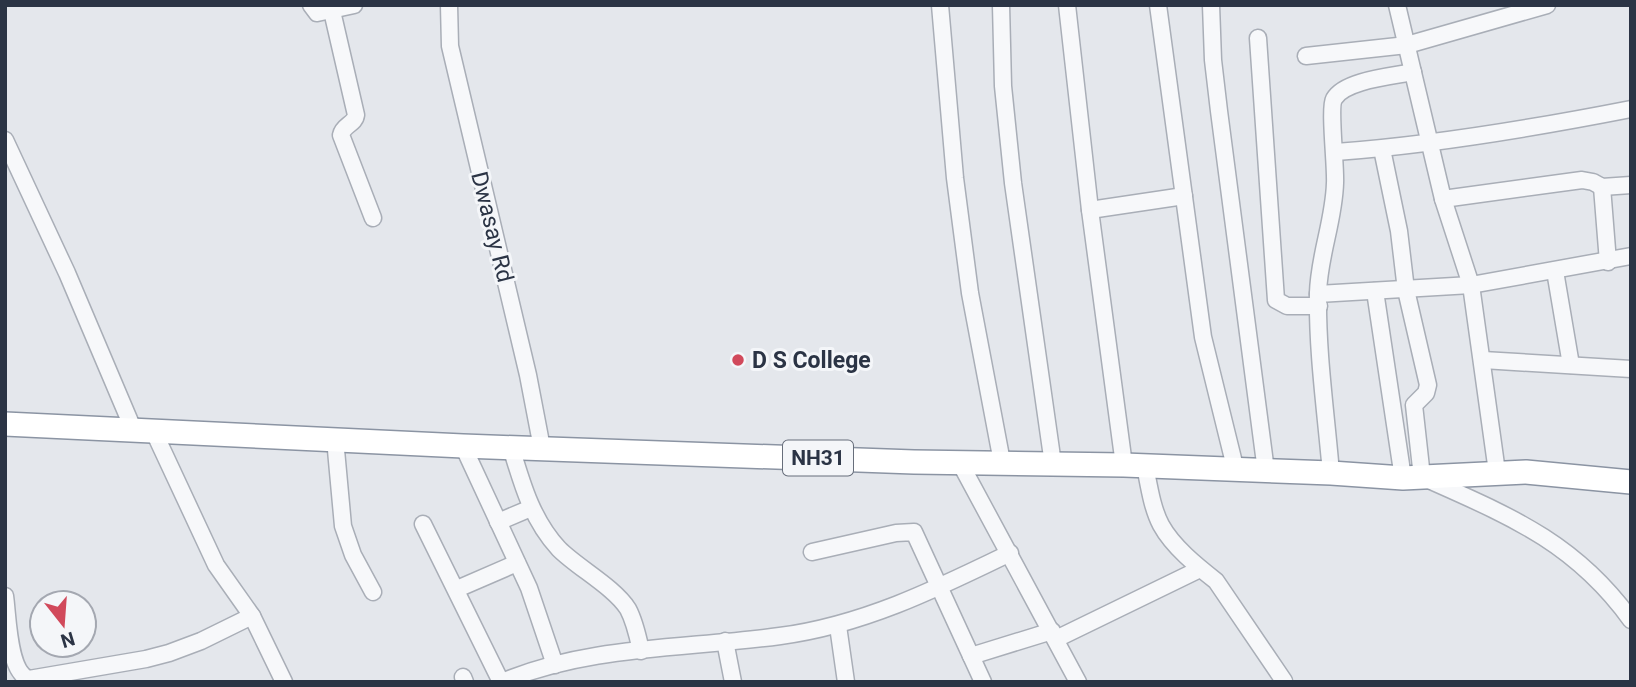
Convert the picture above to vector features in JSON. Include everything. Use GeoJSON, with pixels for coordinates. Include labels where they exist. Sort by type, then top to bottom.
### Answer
{"type":"FeatureCollection","features":[{"type":"Feature","properties":{"kind":"highway","name":"NH31"},"geometry":{"type":"LineString","coordinates":[[5,424],[463,446],[1135,466],[1412,478],[1526,472],[1631,482]]}},
{"type":"Feature","properties":{"kind":"street"},"geometry":{"type":"LineString","coordinates":[[311,5],[317,13],[354,5]]}},
{"type":"Feature","properties":{"kind":"street","name":"Dwasay Rd"},"geometry":{"type":"LineString","coordinates":[[449,5],[450,46],[528,375],[542,448]]}},
{"type":"Feature","properties":{"kind":"street"},"geometry":{"type":"LineString","coordinates":[[940,5],[955,178],[970,293],[1002,462]]}},
{"type":"Feature","properties":{"kind":"street"},"geometry":{"type":"LineString","coordinates":[[1001,5],[1003,86],[1012,171],[1053,464]]}},
{"type":"Feature","properties":{"kind":"street"},"geometry":{"type":"LineString","coordinates":[[1067,5],[1090,210],[1135,466],[1162,526],[1200,569],[1216,580],[1284,681]]}},
{"type":"Feature","properties":{"kind":"street"},"geometry":{"type":"LineString","coordinates":[[1158,5],[1203,337],[1237,471]]}},
{"type":"Feature","properties":{"kind":"street"},"geometry":{"type":"LineString","coordinates":[[1211,5],[1213,60],[1219,111],[1266,471]]}},
{"type":"Feature","properties":{"kind":"street"},"geometry":{"type":"LineString","coordinates":[[1397,5],[1443,199],[1471,285],[1497,472]]}},
{"type":"Feature","properties":{"kind":"street"},"geometry":{"type":"LineString","coordinates":[[1306,55],[1407,45],[1547,5]]}},
{"type":"Feature","properties":{"kind":"street"},"geometry":{"type":"LineString","coordinates":[[332,11],[356,114],[355,120],[341,135],[373,218]]}},
{"type":"Feature","properties":{"kind":"street"},"geometry":{"type":"LineString","coordinates":[[1258,38],[1276,300],[1287,306],[1375,292],[1471,285],[1631,256]]}},
{"type":"Feature","properties":{"kind":"street"},"geometry":{"type":"LineString","coordinates":[[1331,473],[1318,300],[1320,259],[1334,208],[1334,99],[1353,85],[1413,72]]}},
{"type":"Feature","properties":{"kind":"street"},"geometry":{"type":"LineString","coordinates":[[1335,152],[1381,149],[1631,109]]}},
{"type":"Feature","properties":{"kind":"street"},"geometry":{"type":"LineString","coordinates":[[5,140],[144,431],[216,565],[252,616],[284,682]]}},
{"type":"Feature","properties":{"kind":"street"},"geometry":{"type":"LineString","coordinates":[[1381,149],[1399,231],[1406,290],[1429,385],[1426,393],[1414,405],[1412,478]]}},
{"type":"Feature","properties":{"kind":"street"},"geometry":{"type":"LineString","coordinates":[[1443,199],[1582,180],[1602,187],[1631,185]]}},
{"type":"Feature","properties":{"kind":"street"},"geometry":{"type":"LineString","coordinates":[[1602,187],[1608,262]]}},
{"type":"Feature","properties":{"kind":"street"},"geometry":{"type":"LineString","coordinates":[[1090,210],[1184,196]]}},
{"type":"Feature","properties":{"kind":"street"},"geometry":{"type":"LineString","coordinates":[[1555,271],[1571,365]]}},
{"type":"Feature","properties":{"kind":"street"},"geometry":{"type":"LineString","coordinates":[[1375,292],[1412,478]]}},
{"type":"Feature","properties":{"kind":"street"},"geometry":{"type":"LineString","coordinates":[[1483,360],[1631,369]]}},
{"type":"Feature","properties":{"kind":"street"},"geometry":{"type":"LineString","coordinates":[[335,439],[343,526],[353,555],[373,592]]}},
{"type":"Feature","properties":{"kind":"street"},"geometry":{"type":"LineString","coordinates":[[463,446],[540,614],[555,665]]}},
{"type":"Feature","properties":{"kind":"street"},"geometry":{"type":"LineString","coordinates":[[511,447],[538,522],[560,549],[616,595],[628,609],[641,651]]}},
{"type":"Feature","properties":{"kind":"street"},"geometry":{"type":"LineString","coordinates":[[959,461],[1078,682]]}},
{"type":"Feature","properties":{"kind":"street"},"geometry":{"type":"LineString","coordinates":[[1412,478],[1511,517],[1553,542],[1584,568],[1617,601],[1631,620]]}},
{"type":"Feature","properties":{"kind":"street"},"geometry":{"type":"LineString","coordinates":[[498,522],[531,508]]}},
{"type":"Feature","properties":{"kind":"street"},"geometry":{"type":"LineString","coordinates":[[423,524],[501,682],[555,665],[641,651],[781,636],[838,626],[894,607],[1010,553]]}},
{"type":"Feature","properties":{"kind":"street"},"geometry":{"type":"LineString","coordinates":[[812,552],[896,533],[914,532],[983,682]]}},
{"type":"Feature","properties":{"kind":"street"},"geometry":{"type":"LineString","coordinates":[[457,589],[517,563]]}},
{"type":"Feature","properties":{"kind":"street"},"geometry":{"type":"LineString","coordinates":[[971,656],[1054,635],[1200,569]]}},
{"type":"Feature","properties":{"kind":"street"},"geometry":{"type":"LineString","coordinates":[[5,596],[12,652],[11,671],[24,677],[36,678],[146,659],[186,647],[252,616]]}},
{"type":"Feature","properties":{"kind":"street"},"geometry":{"type":"LineString","coordinates":[[838,626],[846,682]]}},
{"type":"Feature","properties":{"kind":"street"},"geometry":{"type":"LineString","coordinates":[[724,641],[733,682]]}},
{"type":"Feature","properties":{"kind":"place","name":"D S College"},"geometry":{"type":"Point","coordinates":[738,360]}}]}
